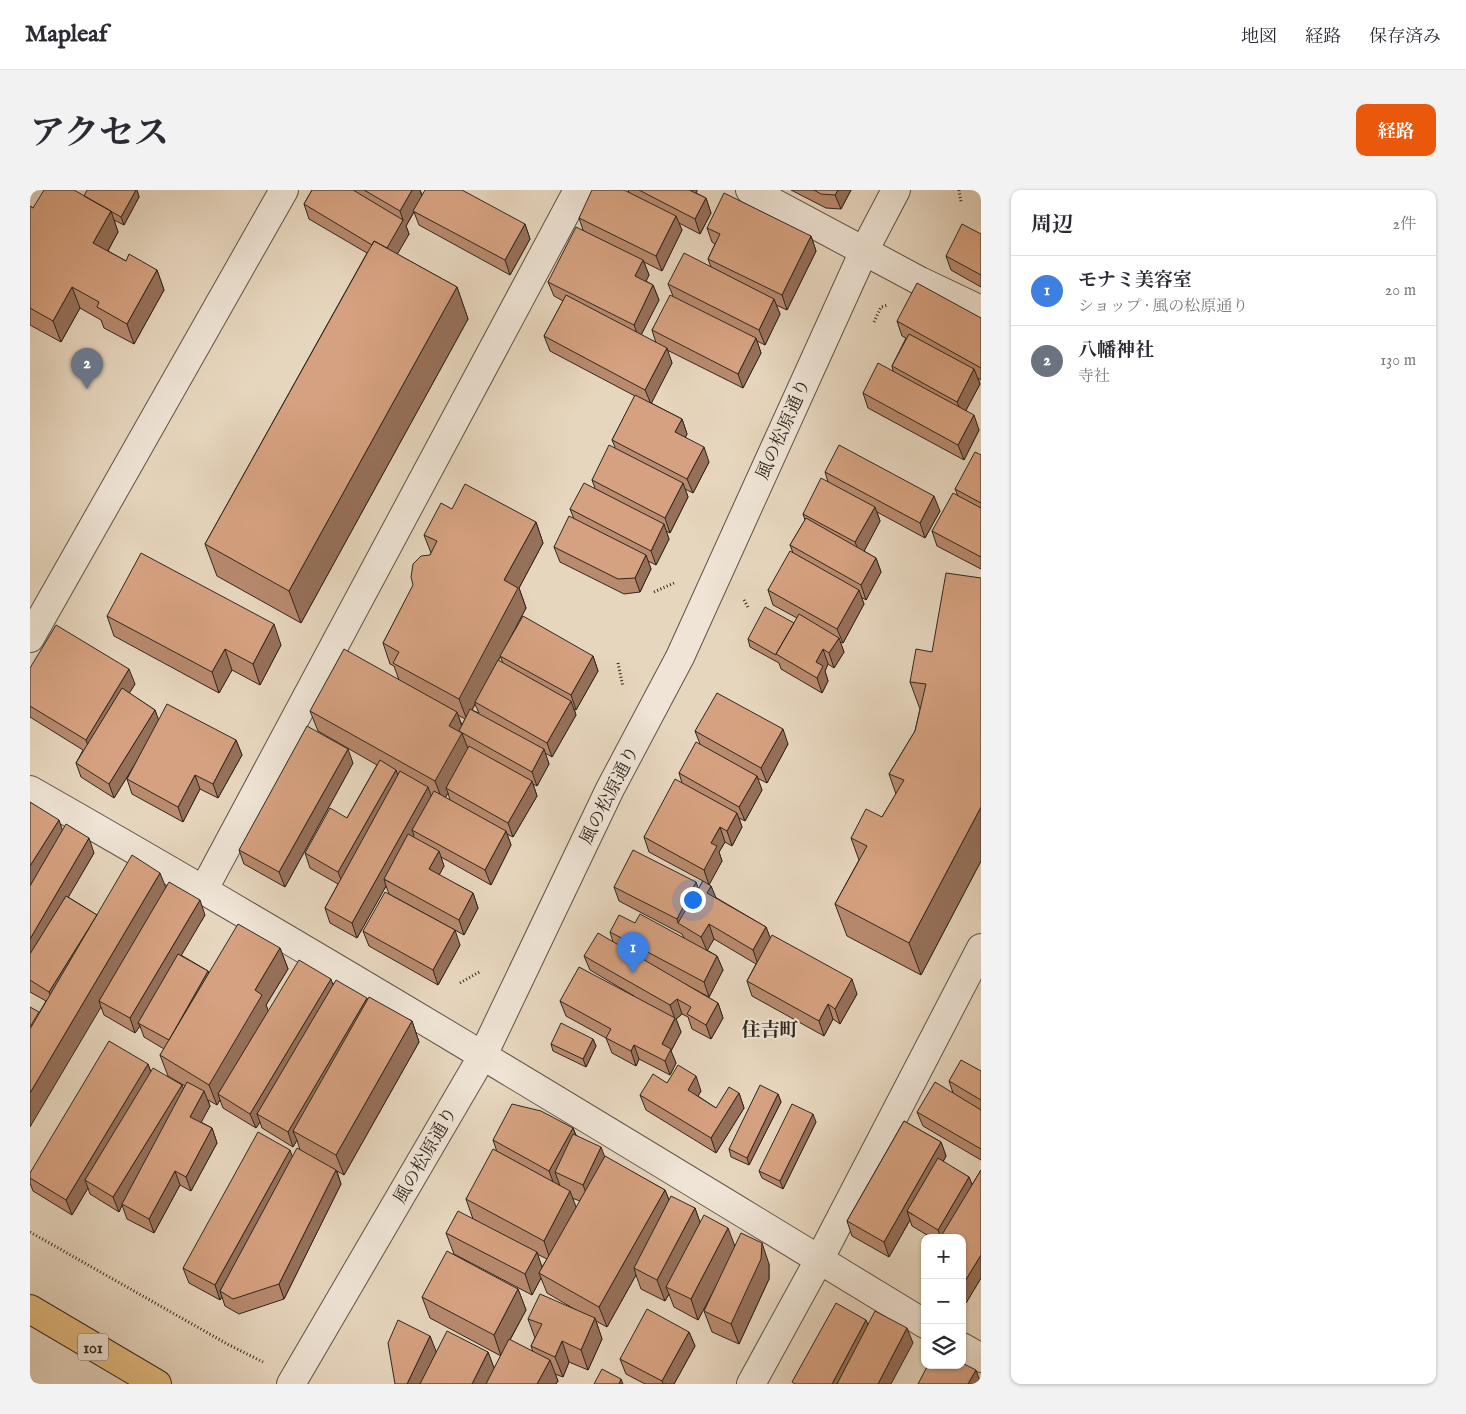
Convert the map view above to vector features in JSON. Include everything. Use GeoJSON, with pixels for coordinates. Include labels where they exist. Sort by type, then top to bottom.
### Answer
{"type":"FeatureCollection","features":[{"type":"Feature","properties":{"kind":"highway","name":"101"},"geometry":{"type":"LineString","coordinates":[[30,1309],[156,1384]]}},
{"type":"Feature","properties":{"kind":"street"},"geometry":{"type":"LineString","coordinates":[[30,638],[284,190]]}},
{"type":"Feature","properties":{"kind":"street"},"geometry":{"type":"LineString","coordinates":[[204,889],[578,190]]}},
{"type":"Feature","properties":{"kind":"street"},"geometry":{"type":"LineString","coordinates":[[750,190],[864,251],[981,310]]}},
{"type":"Feature","properties":{"kind":"street","name":"風の松原通り"},"geometry":{"type":"LineString","coordinates":[[293,1381],[483,1055],[610,790],[680,657],[864,251],[896,190]]}},
{"type":"Feature","properties":{"kind":"street"},"geometry":{"type":"LineString","coordinates":[[30,790],[204,889],[483,1055],[921,1322]]}},
{"type":"Feature","properties":{"kind":"street"},"geometry":{"type":"LineString","coordinates":[[751,1384],[819,1260],[981,948]]}},
{"type":"Feature","properties":{"kind":"street"},"geometry":{"type":"LineString","coordinates":[[966,1349],[981,1358]]}},
{"type":"Feature","properties":{"kind":"path"},"geometry":{"type":"LineString","coordinates":[[959,190],[961,202]]}},
{"type":"Feature","properties":{"kind":"path"},"geometry":{"type":"LineString","coordinates":[[30,1232],[293,1381]]}},
{"type":"Feature","properties":{"kind":"path"},"geometry":{"type":"LineString","coordinates":[[30,1381],[36,1384]]}},
{"type":"Feature","properties":{"kind":"building"},"geometry":{"type":"Polygon","coordinates":[[[44,190],[74,190],[111,211],[93,243],[126,261],[129,254],[157,270],[127,324],[97,307],[99,302],[72,287],[53,321],[30,308],[30,206],[33,208],[44,190]]]}},
{"type":"Feature","properties":{"kind":"building"},"geometry":{"type":"Polygon","coordinates":[[[87,190],[136,190],[121,217],[84,196],[87,190]]]}},
{"type":"Feature","properties":{"kind":"building"},"geometry":{"type":"Polygon","coordinates":[[[312,190],[353,190],[403,220],[387,248],[374,241],[372,245],[304,204],[312,190]]]}},
{"type":"Feature","properties":{"kind":"building"},"geometry":{"type":"Polygon","coordinates":[[[364,190],[412,190],[400,211],[364,190]]]}},
{"type":"Feature","properties":{"kind":"building"},"geometry":{"type":"Polygon","coordinates":[[[425,190],[462,190],[525,224],[505,260],[413,211],[425,190]]]}},
{"type":"Feature","properties":{"kind":"building"},"geometry":{"type":"Polygon","coordinates":[[[592,190],[624,190],[676,216],[656,256],[579,218],[592,190]]]}},
{"type":"Feature","properties":{"kind":"building"},"geometry":{"type":"Polygon","coordinates":[[[639,190],[689,190],[706,198],[695,219],[639,190]]]}},
{"type":"Feature","properties":{"kind":"building"},"geometry":{"type":"Polygon","coordinates":[[[814,190],[838,190],[835,195],[821,194],[814,190]]]}},
{"type":"Feature","properties":{"kind":"building"},"geometry":{"type":"Polygon","coordinates":[[[724,193],[811,236],[782,295],[708,259],[720,234],[707,228],[724,193]]]}},
{"type":"Feature","properties":{"kind":"building"},"geometry":{"type":"Polygon","coordinates":[[[962,224],[981,234],[981,275],[946,256],[962,224]]]}},
{"type":"Feature","properties":{"kind":"building"},"geometry":{"type":"Polygon","coordinates":[[[576,227],[643,260],[635,276],[653,285],[634,325],[548,282],[576,227]]]}},
{"type":"Feature","properties":{"kind":"building"},"geometry":{"type":"Polygon","coordinates":[[[374,241],[457,287],[289,591],[205,544],[374,241]]]}},
{"type":"Feature","properties":{"kind":"building"},"geometry":{"type":"Polygon","coordinates":[[[684,253],[774,299],[759,330],[668,284],[684,253]]]}},
{"type":"Feature","properties":{"kind":"building"},"geometry":{"type":"Polygon","coordinates":[[[917,283],[981,318],[981,368],[897,321],[917,283]]]}},
{"type":"Feature","properties":{"kind":"building"},"geometry":{"type":"Polygon","coordinates":[[[566,295],[667,348],[645,390],[544,336],[566,295]]]}},
{"type":"Feature","properties":{"kind":"building"},"geometry":{"type":"Polygon","coordinates":[[[670,295],[756,338],[738,374],[652,330],[670,295]]]}},
{"type":"Feature","properties":{"kind":"building"},"geometry":{"type":"Polygon","coordinates":[[[909,334],[974,369],[957,402],[892,366],[909,334]]]}},
{"type":"Feature","properties":{"kind":"building"},"geometry":{"type":"Polygon","coordinates":[[[878,363],[974,415],[958,445],[863,393],[878,363]]]}},
{"type":"Feature","properties":{"kind":"building"},"geometry":{"type":"Polygon","coordinates":[[[635,395],[682,419],[675,432],[704,447],[687,479],[612,440],[635,395]]]}},
{"type":"Feature","properties":{"kind":"building"},"geometry":{"type":"Polygon","coordinates":[[[609,445],[683,483],[665,518],[592,480],[609,445]]]}},
{"type":"Feature","properties":{"kind":"building"},"geometry":{"type":"Polygon","coordinates":[[[839,445],[934,496],[920,523],[825,472],[839,445]]]}},
{"type":"Feature","properties":{"kind":"building"},"geometry":{"type":"Polygon","coordinates":[[[975,452],[981,455],[981,503],[955,489],[975,452]]]}},
{"type":"Feature","properties":{"kind":"building"},"geometry":{"type":"Polygon","coordinates":[[[821,478],[875,507],[855,542],[803,514],[821,478]]]}},
{"type":"Feature","properties":{"kind":"building"},"geometry":{"type":"Polygon","coordinates":[[[584,483],[664,524],[651,551],[570,509],[584,483]]]}},
{"type":"Feature","properties":{"kind":"building"},"geometry":{"type":"Polygon","coordinates":[[[465,484],[536,522],[504,580],[518,588],[459,699],[393,663],[399,652],[383,643],[413,585],[411,577],[413,564],[421,556],[430,555],[437,541],[424,535],[441,503],[452,509],[465,484]]]}},
{"type":"Feature","properties":{"kind":"building"},"geometry":{"type":"Polygon","coordinates":[[[953,493],[981,508],[981,557],[932,531],[953,493]]]}},
{"type":"Feature","properties":{"kind":"building"},"geometry":{"type":"Polygon","coordinates":[[[569,516],[646,555],[635,578],[618,579],[554,547],[569,516]]]}},
{"type":"Feature","properties":{"kind":"building"},"geometry":{"type":"Polygon","coordinates":[[[806,518],[876,558],[861,585],[790,545],[806,518]]]}},
{"type":"Feature","properties":{"kind":"building"},"geometry":{"type":"Polygon","coordinates":[[[790,551],[859,590],[837,629],[768,590],[790,551]]]}},
{"type":"Feature","properties":{"kind":"building"},"geometry":{"type":"Polygon","coordinates":[[[141,553],[274,624],[253,664],[225,649],[212,672],[107,616],[141,553]]]}},
{"type":"Feature","properties":{"kind":"building"},"geometry":{"type":"Polygon","coordinates":[[[946,573],[981,578],[981,807],[909,943],[835,904],[867,846],[851,838],[866,809],[882,817],[904,780],[889,774],[915,731],[926,684],[910,682],[916,649],[932,652],[946,573]]]}},
{"type":"Feature","properties":{"kind":"building"},"geometry":{"type":"Polygon","coordinates":[[[765,607],[794,623],[776,655],[748,639],[765,607]]]}},
{"type":"Feature","properties":{"kind":"building"},"geometry":{"type":"Polygon","coordinates":[[[799,614],[839,638],[829,653],[823,649],[816,662],[823,666],[817,678],[776,654],[799,614]]]}},
{"type":"Feature","properties":{"kind":"building"},"geometry":{"type":"Polygon","coordinates":[[[523,616],[593,656],[571,695],[500,656],[523,616]]]}},
{"type":"Feature","properties":{"kind":"building"},"geometry":{"type":"Polygon","coordinates":[[[56,625],[129,669],[86,740],[30,706],[30,668],[56,625]]]}},
{"type":"Feature","properties":{"kind":"building"},"geometry":{"type":"Polygon","coordinates":[[[344,649],[457,712],[449,726],[462,733],[435,781],[310,711],[344,649]]]}},
{"type":"Feature","properties":{"kind":"building"},"geometry":{"type":"Polygon","coordinates":[[[498,660],[571,701],[547,743],[475,702],[498,660]]]}},
{"type":"Feature","properties":{"kind":"building"},"geometry":{"type":"Polygon","coordinates":[[[122,688],[155,710],[109,784],[76,763],[122,688]]]}},
{"type":"Feature","properties":{"kind":"building"},"geometry":{"type":"Polygon","coordinates":[[[717,693],[783,729],[761,768],[695,731],[717,693]]]}},
{"type":"Feature","properties":{"kind":"building"},"geometry":{"type":"Polygon","coordinates":[[[167,704],[236,740],[213,784],[195,775],[178,807],[127,779],[167,704]]]}},
{"type":"Feature","properties":{"kind":"building"},"geometry":{"type":"Polygon","coordinates":[[[470,709],[544,749],[532,772],[459,731],[470,709]]]}},
{"type":"Feature","properties":{"kind":"building"},"geometry":{"type":"Polygon","coordinates":[[[307,726],[348,749],[279,872],[239,850],[307,726]]]}},
{"type":"Feature","properties":{"kind":"building"},"geometry":{"type":"Polygon","coordinates":[[[696,742],[757,776],[739,807],[679,773],[696,742]]]}},
{"type":"Feature","properties":{"kind":"building"},"geometry":{"type":"Polygon","coordinates":[[[469,746],[532,781],[508,823],[446,788],[469,746]]]}},
{"type":"Feature","properties":{"kind":"building"},"geometry":{"type":"Polygon","coordinates":[[[380,760],[396,770],[338,872],[305,853],[330,808],[347,818],[380,760]]]}},
{"type":"Feature","properties":{"kind":"building"},"geometry":{"type":"Polygon","coordinates":[[[400,771],[428,787],[352,923],[325,908],[400,771]]]}},
{"type":"Feature","properties":{"kind":"building"},"geometry":{"type":"Polygon","coordinates":[[[675,779],[737,813],[727,831],[720,827],[711,843],[717,846],[704,870],[644,837],[675,779]]]}},
{"type":"Feature","properties":{"kind":"building"},"geometry":{"type":"Polygon","coordinates":[[[434,791],[506,831],[485,870],[412,830],[434,791]]]}},
{"type":"Feature","properties":{"kind":"building"},"geometry":{"type":"Polygon","coordinates":[[[30,802],[59,820],[30,866],[30,802]]]}},
{"type":"Feature","properties":{"kind":"building"},"geometry":{"type":"Polygon","coordinates":[[[66,824],[89,838],[30,939],[30,886],[66,824]]]}},
{"type":"Feature","properties":{"kind":"building"},"geometry":{"type":"Polygon","coordinates":[[[408,834],[439,851],[429,869],[473,893],[459,920],[384,879],[408,834]]]}},
{"type":"Feature","properties":{"kind":"building"},"geometry":{"type":"Polygon","coordinates":[[[633,850],[696,882],[677,919],[614,887],[633,850]]]}},
{"type":"Feature","properties":{"kind":"building"},"geometry":{"type":"Polygon","coordinates":[[[132,855],[160,873],[30,1093],[30,1029],[132,855]]]}},
{"type":"Feature","properties":{"kind":"building"},"geometry":{"type":"Polygon","coordinates":[[[703,881],[711,886],[707,893],[766,927],[753,950],[709,924],[701,937],[678,923],[703,881]]]}},
{"type":"Feature","properties":{"kind":"building"},"geometry":{"type":"Polygon","coordinates":[[[169,882],[200,900],[130,1018],[99,1001],[169,882]]]}},
{"type":"Feature","properties":{"kind":"building"},"geometry":{"type":"Polygon","coordinates":[[[385,892],[455,930],[433,970],[363,931],[385,892]]]}},
{"type":"Feature","properties":{"kind":"building"},"geometry":{"type":"Polygon","coordinates":[[[66,896],[97,915],[49,992],[30,980],[30,954],[66,896]]]}},
{"type":"Feature","properties":{"kind":"building"},"geometry":{"type":"Polygon","coordinates":[[[640,914],[717,956],[704,982],[610,932],[619,915],[635,923],[640,914]]]}},
{"type":"Feature","properties":{"kind":"building"},"geometry":{"type":"Polygon","coordinates":[[[238,924],[280,948],[255,990],[262,995],[209,1085],[160,1055],[238,924]]]}},
{"type":"Feature","properties":{"kind":"building"},"geometry":{"type":"Polygon","coordinates":[[[598,933],[718,1003],[706,1025],[687,1014],[691,1007],[677,999],[670,1005],[584,956],[598,933]]]}},
{"type":"Feature","properties":{"kind":"building"},"geometry":{"type":"Polygon","coordinates":[[[772,935],[852,979],[835,1009],[828,1004],[819,1021],[747,981],[772,935]]]}},
{"type":"Feature","properties":{"kind":"building"},"geometry":{"type":"Polygon","coordinates":[[[178,954],[208,971],[169,1040],[138,1023],[178,954]]]}},
{"type":"Feature","properties":{"kind":"building"},"geometry":{"type":"Polygon","coordinates":[[[299,960],[331,979],[250,1114],[218,1094],[299,960]]]}},
{"type":"Feature","properties":{"kind":"building"},"geometry":{"type":"Polygon","coordinates":[[[579,967],[675,1018],[662,1044],[671,1049],[665,1061],[634,1045],[631,1051],[606,1038],[611,1029],[560,1001],[579,967]]]}},
{"type":"Feature","properties":{"kind":"building"},"geometry":{"type":"Polygon","coordinates":[[[336,980],[367,998],[288,1132],[257,1114],[336,980]]]}},
{"type":"Feature","properties":{"kind":"building"},"geometry":{"type":"Polygon","coordinates":[[[369,997],[412,1021],[336,1155],[293,1131],[369,997]]]}},
{"type":"Feature","properties":{"kind":"building"},"geometry":{"type":"Polygon","coordinates":[[[30,1007],[39,1012],[30,1027],[30,1007]]]}},
{"type":"Feature","properties":{"kind":"building"},"geometry":{"type":"Polygon","coordinates":[[[561,1023],[593,1039],[583,1059],[551,1044],[561,1023]]]}},
{"type":"Feature","properties":{"kind":"building"},"geometry":{"type":"Polygon","coordinates":[[[109,1041],[148,1064],[66,1200],[30,1178],[30,1173],[109,1041]]]}},
{"type":"Feature","properties":{"kind":"building"},"geometry":{"type":"Polygon","coordinates":[[[961,1060],[981,1071],[981,1100],[949,1081],[961,1060]]]}},
{"type":"Feature","properties":{"kind":"building"},"geometry":{"type":"Polygon","coordinates":[[[678,1065],[696,1076],[688,1090],[716,1108],[729,1087],[739,1093],[711,1138],[640,1095],[653,1074],[667,1083],[678,1065]]]}},
{"type":"Feature","properties":{"kind":"building"},"geometry":{"type":"Polygon","coordinates":[[[153,1068],[182,1085],[113,1197],[85,1180],[153,1068]]]}},
{"type":"Feature","properties":{"kind":"building"},"geometry":{"type":"Polygon","coordinates":[[[187,1082],[204,1091],[190,1117],[212,1128],[186,1177],[175,1171],[149,1219],[122,1204],[187,1082]]]}},
{"type":"Feature","properties":{"kind":"building"},"geometry":{"type":"Polygon","coordinates":[[[935,1082],[981,1110],[981,1149],[917,1112],[935,1082]]]}},
{"type":"Feature","properties":{"kind":"building"},"geometry":{"type":"Polygon","coordinates":[[[760,1085],[778,1094],[747,1158],[729,1149],[760,1085]]]}},
{"type":"Feature","properties":{"kind":"building"},"geometry":{"type":"Polygon","coordinates":[[[512,1104],[541,1111],[573,1128],[549,1171],[493,1140],[512,1104]]]}},
{"type":"Feature","properties":{"kind":"building"},"geometry":{"type":"Polygon","coordinates":[[[792,1104],[813,1114],[780,1181],[759,1171],[792,1104]]]}},
{"type":"Feature","properties":{"kind":"building"},"geometry":{"type":"Polygon","coordinates":[[[904,1121],[941,1142],[884,1242],[847,1221],[904,1121]]]}},
{"type":"Feature","properties":{"kind":"building"},"geometry":{"type":"Polygon","coordinates":[[[258,1132],[290,1150],[215,1285],[183,1268],[258,1132]]]}},
{"type":"Feature","properties":{"kind":"building"},"geometry":{"type":"Polygon","coordinates":[[[573,1134],[601,1147],[583,1185],[555,1172],[573,1134]]]}},
{"type":"Feature","properties":{"kind":"building"},"geometry":{"type":"Polygon","coordinates":[[[297,1148],[336,1170],[279,1284],[233,1299],[220,1291],[297,1148]]]}},
{"type":"Feature","properties":{"kind":"building"},"geometry":{"type":"Polygon","coordinates":[[[493,1149],[570,1191],[544,1241],[466,1199],[493,1149]]]}},
{"type":"Feature","properties":{"kind":"building"},"geometry":{"type":"Polygon","coordinates":[[[605,1156],[665,1190],[599,1307],[539,1273],[605,1156]]]}},
{"type":"Feature","properties":{"kind":"building"},"geometry":{"type":"Polygon","coordinates":[[[938,1158],[969,1177],[938,1230],[907,1211],[938,1158]]]}},
{"type":"Feature","properties":{"kind":"building"},"geometry":{"type":"Polygon","coordinates":[[[981,1170],[981,1255],[966,1279],[966,1234],[942,1234],[981,1170]]]}},
{"type":"Feature","properties":{"kind":"building"},"geometry":{"type":"Polygon","coordinates":[[[671,1196],[695,1208],[657,1280],[634,1268],[671,1196]]]}},
{"type":"Feature","properties":{"kind":"building"},"geometry":{"type":"Polygon","coordinates":[[[458,1211],[537,1252],[525,1274],[446,1233],[458,1211]]]}},
{"type":"Feature","properties":{"kind":"building"},"geometry":{"type":"Polygon","coordinates":[[[704,1215],[728,1228],[691,1299],[666,1287],[704,1215]]]}},
{"type":"Feature","properties":{"kind":"building"},"geometry":{"type":"Polygon","coordinates":[[[741,1233],[762,1243],[761,1259],[731,1324],[704,1311],[741,1233]]]}},
{"type":"Feature","properties":{"kind":"building"},"geometry":{"type":"Polygon","coordinates":[[[447,1251],[518,1289],[494,1335],[422,1297],[447,1251]]]}},
{"type":"Feature","properties":{"kind":"building"},"geometry":{"type":"Polygon","coordinates":[[[540,1294],[595,1318],[581,1350],[562,1341],[555,1357],[531,1346],[542,1324],[528,1319],[540,1294]]]}},
{"type":"Feature","properties":{"kind":"building"},"geometry":{"type":"Polygon","coordinates":[[[836,1303],[866,1320],[832,1384],[795,1384],[792,1382],[836,1303]]]}},
{"type":"Feature","properties":{"kind":"building"},"geometry":{"type":"Polygon","coordinates":[[[647,1309],[689,1332],[662,1381],[620,1359],[647,1309]]]}},
{"type":"Feature","properties":{"kind":"building"},"geometry":{"type":"Polygon","coordinates":[[[875,1311],[907,1328],[878,1384],[837,1384],[875,1311]]]}},
{"type":"Feature","properties":{"kind":"building"},"geometry":{"type":"Polygon","coordinates":[[[398,1320],[430,1336],[407,1384],[395,1384],[388,1343],[398,1320]]]}},
{"type":"Feature","properties":{"kind":"building"},"geometry":{"type":"Polygon","coordinates":[[[447,1331],[488,1352],[472,1384],[420,1384],[447,1331]]]}},
{"type":"Feature","properties":{"kind":"building"},"geometry":{"type":"Polygon","coordinates":[[[509,1339],[550,1360],[537,1384],[486,1384],[509,1339]]]}},
{"type":"Feature","properties":{"kind":"building"},"geometry":{"type":"Polygon","coordinates":[[[966,1365],[976,1370],[968,1384],[918,1384],[926,1369],[966,1369],[966,1365]]]}},
{"type":"Feature","properties":{"kind":"building"},"geometry":{"type":"Polygon","coordinates":[[[602,1369],[621,1379],[619,1384],[594,1384],[602,1369]]]}},
{"type":"Feature","properties":{"kind":"place","name":"八幡神社"},"geometry":{"type":"Point","coordinates":[87,389]}},
{"type":"Feature","properties":{"kind":"place","name":"モナミ美容室"},"geometry":{"type":"Point","coordinates":[633,973]}},
{"type":"Feature","properties":{"kind":"district","name":"住吉町"},"geometry":{"type":"Point","coordinates":[770,1029]}}]}
